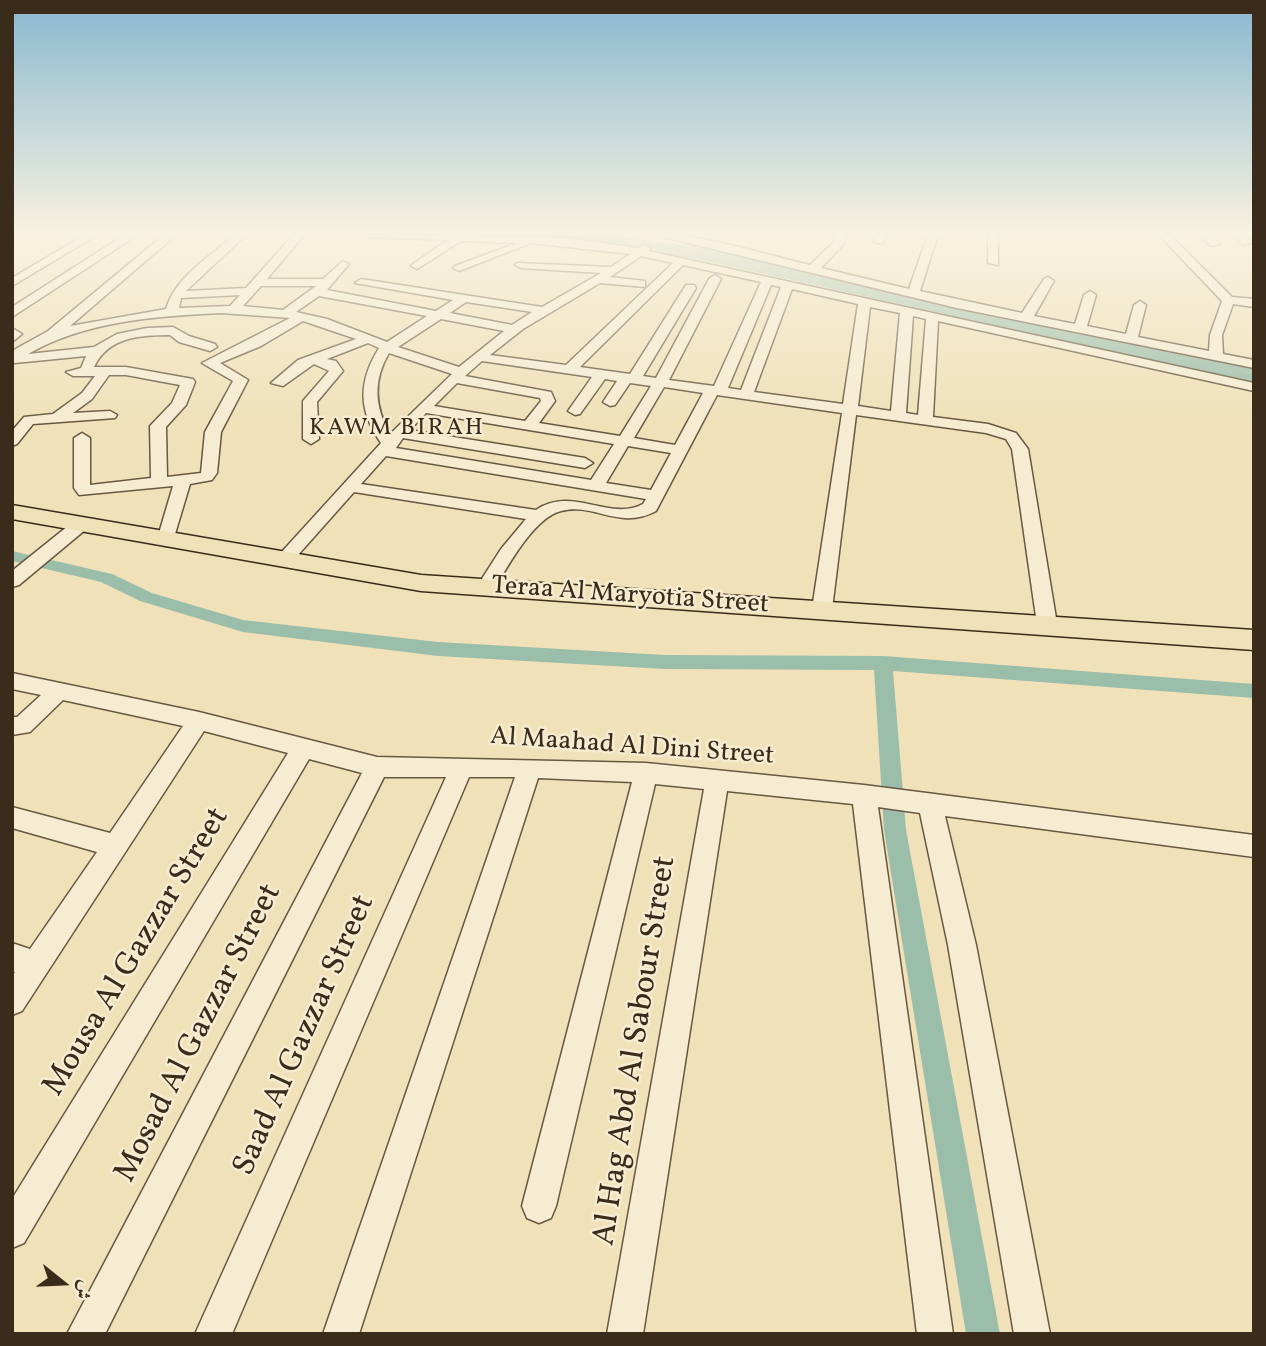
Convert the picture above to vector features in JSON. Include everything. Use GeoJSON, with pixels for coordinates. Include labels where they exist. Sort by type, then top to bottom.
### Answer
{"type":"FeatureCollection","features":[{"type":"Feature","properties":{"kind":"main road","name":"Teraa Al Maryotia Street"},"geometry":{"type":"LineString","coordinates":[[12,512],[70,533],[166,540],[421,583],[1254,640]]}},
{"type":"Feature","properties":{"kind":"street"},"geometry":{"type":"LineString","coordinates":[[12,313],[37,297]]}},
{"type":"Feature","properties":{"kind":"street"},"geometry":{"type":"LineString","coordinates":[[12,358],[53,334],[97,297]]}},
{"type":"Feature","properties":{"kind":"street"},"geometry":{"type":"LineString","coordinates":[[172,313],[176,297]]}},
{"type":"Feature","properties":{"kind":"street"},"geometry":{"type":"LineString","coordinates":[[234,309],[244,297]]}},
{"type":"Feature","properties":{"kind":"street"},"geometry":{"type":"LineString","coordinates":[[286,313],[309,297]]}},
{"type":"Feature","properties":{"kind":"street"},"geometry":{"type":"LineString","coordinates":[[363,297],[438,315],[514,329]]}},
{"type":"Feature","properties":{"kind":"street"},"geometry":{"type":"LineString","coordinates":[[449,297],[541,310]]}},
{"type":"Feature","properties":{"kind":"street"},"geometry":{"type":"LineString","coordinates":[[284,560],[459,375],[514,329],[564,297]]}},
{"type":"Feature","properties":{"kind":"street"},"geometry":{"type":"LineString","coordinates":[[569,370],[644,297]]}},
{"type":"Feature","properties":{"kind":"street"},"geometry":{"type":"LineString","coordinates":[[610,402],[630,379],[681,297]]}},
{"type":"Feature","properties":{"kind":"street"},"geometry":{"type":"LineString","coordinates":[[596,486],[660,383],[706,297]]}},
{"type":"Feature","properties":{"kind":"street"},"geometry":{"type":"LineString","coordinates":[[485,588],[513,546],[540,516],[559,505],[643,512],[656,496],[715,391],[755,297]]}},
{"type":"Feature","properties":{"kind":"street"},"geometry":{"type":"LineString","coordinates":[[746,395],[783,297]]}},
{"type":"Feature","properties":{"kind":"street"},"geometry":{"type":"LineString","coordinates":[[851,297],[1254,387]]}},
{"type":"Feature","properties":{"kind":"street"},"geometry":{"type":"LineString","coordinates":[[926,297],[1254,365]]}},
{"type":"Feature","properties":{"kind":"street"},"geometry":{"type":"LineString","coordinates":[[1026,318],[1039,297]]}},
{"type":"Feature","properties":{"kind":"street"},"geometry":{"type":"LineString","coordinates":[[1079,330],[1089,297]]}},
{"type":"Feature","properties":{"kind":"street"},"geometry":{"type":"LineString","coordinates":[[1225,297],[1228,300],[1254,303]]}},
{"type":"Feature","properties":{"kind":"street"},"geometry":{"type":"LineString","coordinates":[[463,299],[385,349],[372,371],[368,395],[373,420],[392,443],[656,496]]}},
{"type":"Feature","properties":{"kind":"street"},"geometry":{"type":"LineString","coordinates":[[822,609],[865,300]]}},
{"type":"Feature","properties":{"kind":"street"},"geometry":{"type":"LineString","coordinates":[[1216,356],[1216,335],[1228,300]]}},
{"type":"Feature","properties":{"kind":"street"},"geometry":{"type":"LineString","coordinates":[[1131,340],[1140,305]]}},
{"type":"Feature","properties":{"kind":"street"},"geometry":{"type":"LineString","coordinates":[[53,334],[172,313],[234,309],[303,316],[459,375],[546,395],[548,401],[529,426]]}},
{"type":"Feature","properties":{"kind":"street"},"geometry":{"type":"LineString","coordinates":[[898,417],[907,310]]}},
{"type":"Feature","properties":{"kind":"street"},"geometry":{"type":"LineString","coordinates":[[82,438],[83,490],[159,483],[208,475],[213,432],[241,380],[209,363],[264,340],[303,316]]}},
{"type":"Feature","properties":{"kind":"street"},"geometry":{"type":"LineString","coordinates":[[925,421],[932,316]]}},
{"type":"Feature","properties":{"kind":"street"},"geometry":{"type":"LineString","coordinates":[[159,483],[158,426],[179,405],[188,382],[106,370],[80,372],[96,351],[131,332],[173,331],[184,340],[210,347]]}},
{"type":"Feature","properties":{"kind":"street"},"geometry":{"type":"LineString","coordinates":[[12,332],[16,334],[12,338]]}},
{"type":"Feature","properties":{"kind":"street"},"geometry":{"type":"LineString","coordinates":[[278,383],[293,369],[312,359],[367,339]]}},
{"type":"Feature","properties":{"kind":"street"},"geometry":{"type":"LineString","coordinates":[[56,355],[66,344]]}},
{"type":"Feature","properties":{"kind":"street"},"geometry":{"type":"LineString","coordinates":[[12,358],[96,351]]}},
{"type":"Feature","properties":{"kind":"street"},"geometry":{"type":"LineString","coordinates":[[479,357],[1000,432],[1018,443],[1047,624]]}},
{"type":"Feature","properties":{"kind":"street"},"geometry":{"type":"LineString","coordinates":[[310,439],[310,401],[336,371],[331,364],[312,359]]}},
{"type":"Feature","properties":{"kind":"street"},"geometry":{"type":"LineString","coordinates":[[57,418],[87,397],[106,370]]}},
{"type":"Feature","properties":{"kind":"street"},"geometry":{"type":"LineString","coordinates":[[575,411],[601,374]]}},
{"type":"Feature","properties":{"kind":"street"},"geometry":{"type":"LineString","coordinates":[[426,409],[680,450]]}},
{"type":"Feature","properties":{"kind":"street"},"geometry":{"type":"LineString","coordinates":[[12,441],[26,422],[110,415]]}},
{"type":"Feature","properties":{"kind":"street"},"geometry":{"type":"LineString","coordinates":[[392,443],[585,463]]}},
{"type":"Feature","properties":{"kind":"street"},"geometry":{"type":"LineString","coordinates":[[166,540],[183,480]]}},
{"type":"Feature","properties":{"kind":"street"},"geometry":{"type":"LineString","coordinates":[[351,487],[540,516]]}},
{"type":"Feature","properties":{"kind":"street"},"geometry":{"type":"LineString","coordinates":[[15,578],[70,533]]}},
{"type":"Feature","properties":{"kind":"street","name":"Al Maahad Al Dini Street"},"geometry":{"type":"LineString","coordinates":[[12,681],[199,721],[377,767],[530,768],[717,780],[930,803],[1254,846]]}},
{"type":"Feature","properties":{"kind":"street"},"geometry":{"type":"LineString","coordinates":[[12,726],[22,726],[59,691]]}},
{"type":"Feature","properties":{"kind":"street"},"geometry":{"type":"LineString","coordinates":[[12,1001],[24,961],[117,846],[199,721]]}},
{"type":"Feature","properties":{"kind":"street","name":"Mousa Al Gazzar Street"},"geometry":{"type":"LineString","coordinates":[[12,1231],[303,748]]}},
{"type":"Feature","properties":{"kind":"street","name":"Mosad Al Gazzar Street"},"geometry":{"type":"LineString","coordinates":[[85,1334],[377,767]]}},
{"type":"Feature","properties":{"kind":"street","name":"Saad Al Gazzar Street"},"geometry":{"type":"LineString","coordinates":[[213,1334],[462,767]]}},
{"type":"Feature","properties":{"kind":"street"},"geometry":{"type":"LineString","coordinates":[[341,1334],[530,768]]}},
{"type":"Feature","properties":{"kind":"street"},"geometry":{"type":"LineString","coordinates":[[539,1206],[646,774]]}},
{"type":"Feature","properties":{"kind":"street","name":"Al Hag Abd Al Sabour Street"},"geometry":{"type":"LineString","coordinates":[[625,1334],[717,780]]}},
{"type":"Feature","properties":{"kind":"street"},"geometry":{"type":"LineString","coordinates":[[864,795],[878,920],[923,1206],[935,1334]]}},
{"type":"Feature","properties":{"kind":"street"},"geometry":{"type":"LineString","coordinates":[[930,803],[962,945],[1032,1334]]}},
{"type":"Feature","properties":{"kind":"street"},"geometry":{"type":"LineString","coordinates":[[12,817],[117,846]]}},
{"type":"Feature","properties":{"kind":"waterway"},"geometry":{"type":"LineString","coordinates":[[896,297],[1254,376]]}},
{"type":"Feature","properties":{"kind":"waterway"},"geometry":{"type":"LineString","coordinates":[[12,556],[106,578],[146,597],[243,626],[438,649],[665,662],[883,663]]}},
{"type":"Feature","properties":{"kind":"waterway"},"geometry":{"type":"LineString","coordinates":[[883,663],[1254,691]]}},
{"type":"Feature","properties":{"kind":"waterway"},"geometry":{"type":"LineString","coordinates":[[883,663],[895,830],[983,1334]]}},
{"type":"Feature","properties":{"kind":"district","name":"KAWM BIRAH"},"geometry":{"type":"Point","coordinates":[397,430]}}]}
